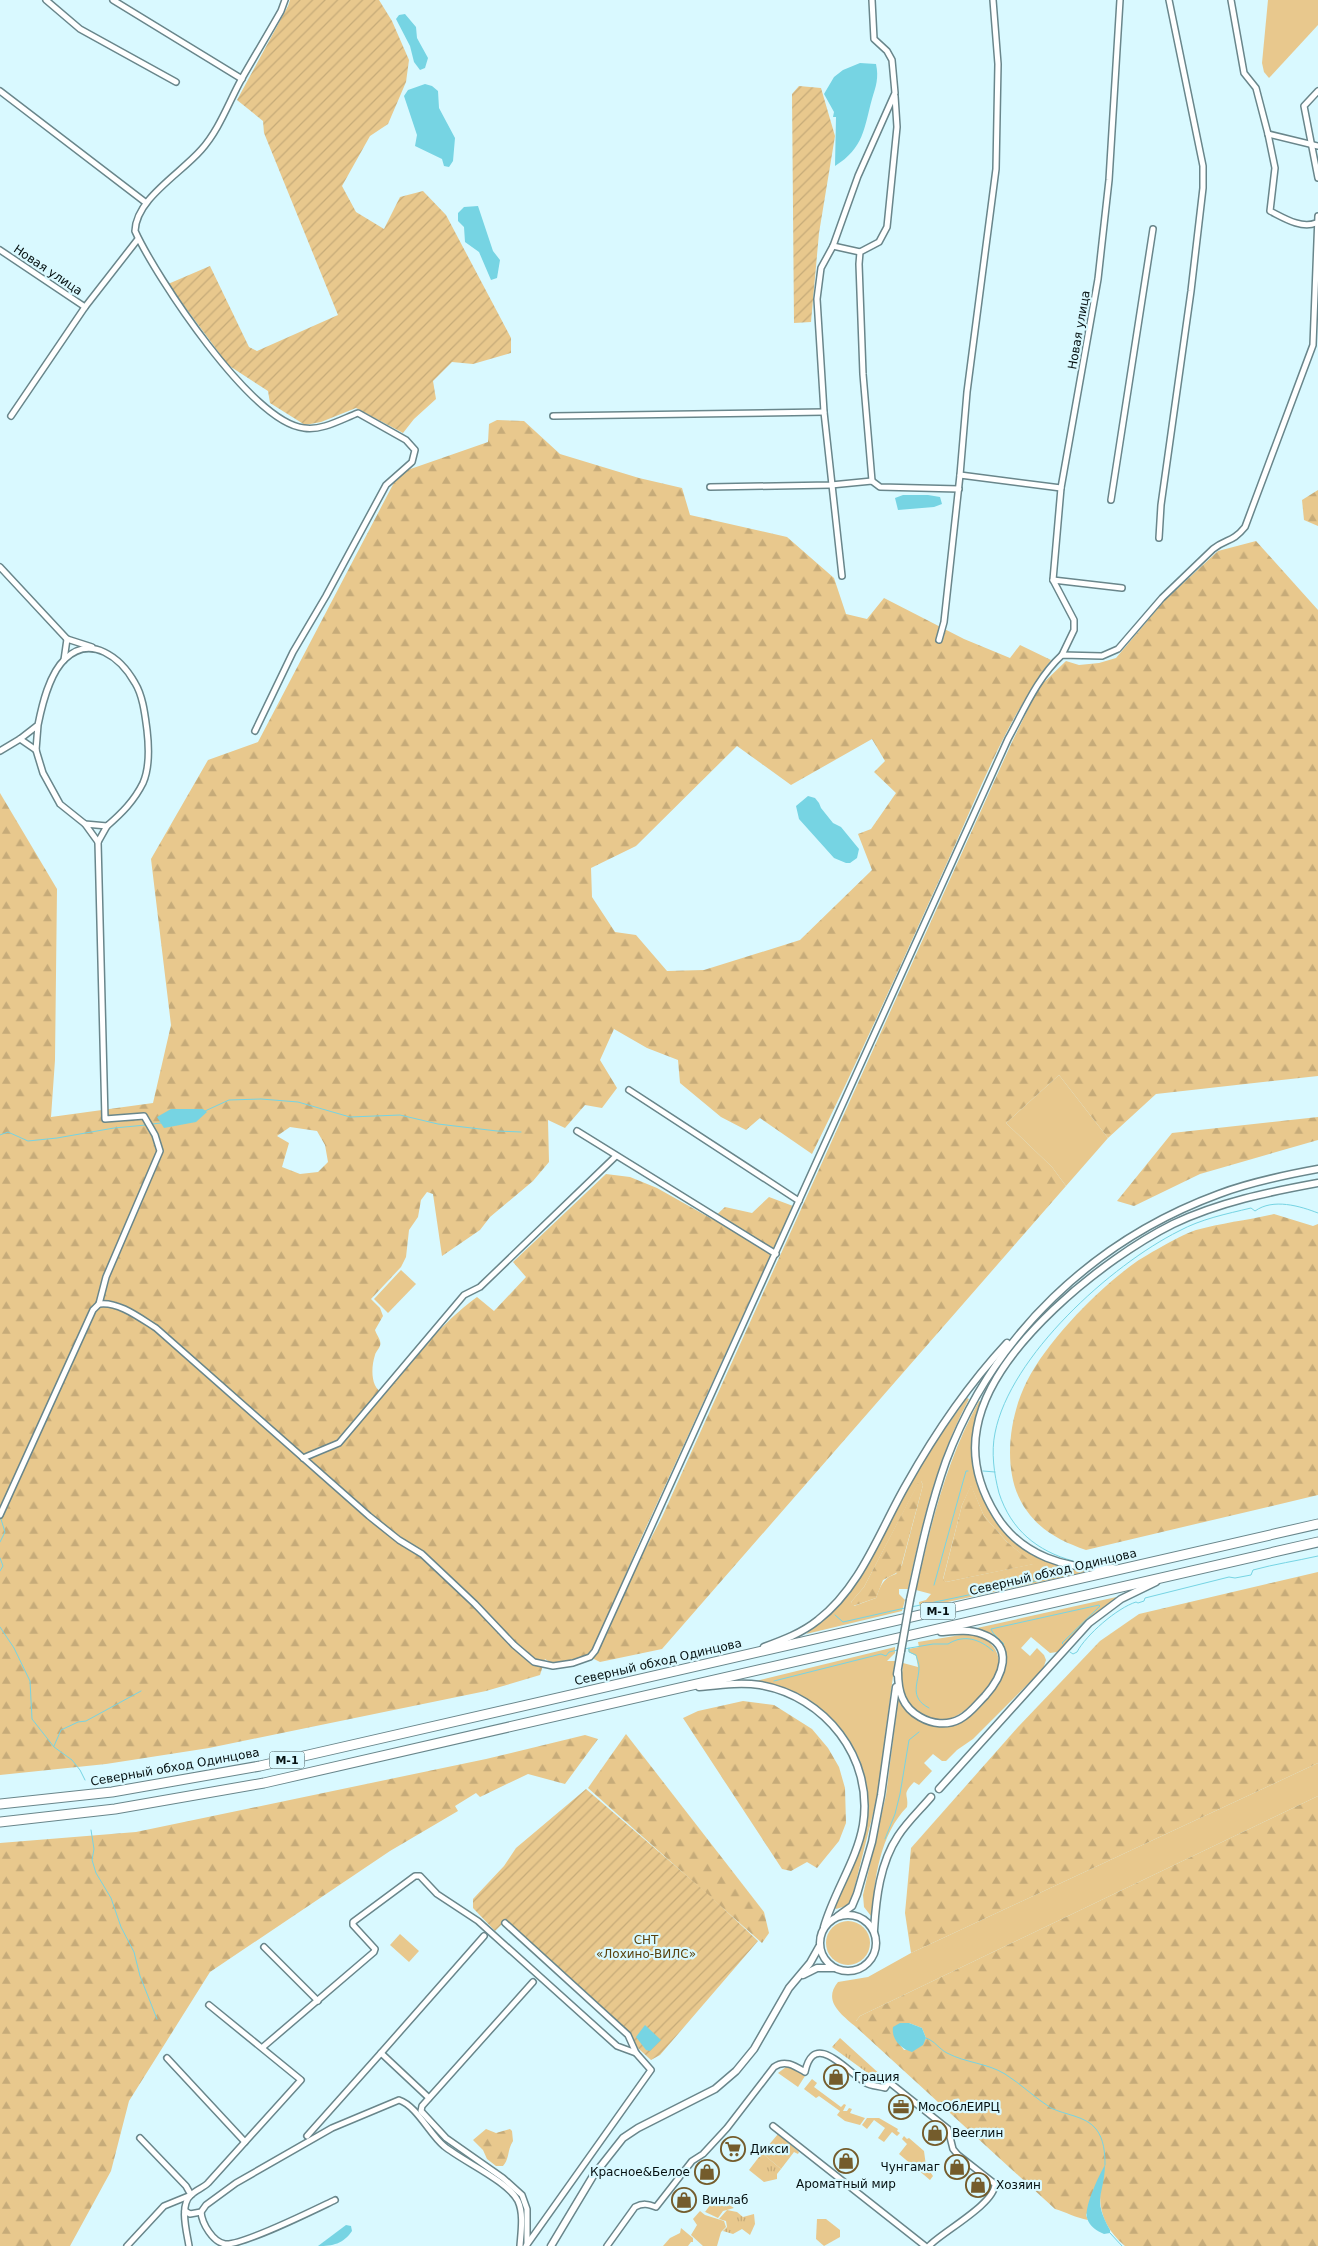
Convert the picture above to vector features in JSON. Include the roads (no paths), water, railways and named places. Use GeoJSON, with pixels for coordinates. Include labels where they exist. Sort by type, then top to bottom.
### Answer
{"type":"FeatureCollection","features":[{"type":"Feature","properties":{"kind":"highway","name":"Северный обход Одинцова"},"geometry":{"type":"LineString","coordinates":[[0,1804],[112,1792],[260,1766],[1318,1524]]}},
{"type":"Feature","properties":{"kind":"highway","name":"М-1"},"geometry":{"type":"LineString","coordinates":[[0,1822],[115,1809],[264,1783],[1318,1542]]}},
{"type":"Feature","properties":{"kind":"street"},"geometry":{"type":"LineString","coordinates":[[46,0],[80,29],[176,82]]}},
{"type":"Feature","properties":{"kind":"street"},"geometry":{"type":"LineString","coordinates":[[113,0],[242,79]]}},
{"type":"Feature","properties":{"kind":"street"},"geometry":{"type":"LineString","coordinates":[[255,732],[293,652],[326,596],[386,485],[412,462],[415,450],[406,440],[358,413],[322,427],[304,428],[279,417],[245,388],[212,352],[174,298],[135,231],[135,221],[145,202],[174,177],[208,142],[264,43],[285,0]]}},
{"type":"Feature","properties":{"kind":"street"},"geometry":{"type":"LineString","coordinates":[[834,246],[860,252],[878,242],[886,227],[897,127],[895,93],[892,60],[887,51],[874,39],[872,0]]}},
{"type":"Feature","properties":{"kind":"street"},"geometry":{"type":"LineString","coordinates":[[939,640],[944,622],[959,490],[967,392],[996,169],[998,64],[993,0]]}},
{"type":"Feature","properties":{"kind":"street","name":"Новая улица"},"geometry":{"type":"LineString","coordinates":[[1053,580],[1061,488],[1098,279],[1109,180],[1120,0]]}},
{"type":"Feature","properties":{"kind":"street"},"geometry":{"type":"LineString","coordinates":[[1159,538],[1161,506],[1203,188],[1203,166],[1169,0]]}},
{"type":"Feature","properties":{"kind":"street"},"geometry":{"type":"LineString","coordinates":[[1231,0],[1244,73],[1256,88],[1275,168],[1270,211],[1293,222],[1309,226],[1316,223]]}},
{"type":"Feature","properties":{"kind":"street"},"geometry":{"type":"LineString","coordinates":[[0,91],[145,202]]}},
{"type":"Feature","properties":{"kind":"street"},"geometry":{"type":"LineString","coordinates":[[1318,91],[1304,106],[1318,178]]}},
{"type":"Feature","properties":{"kind":"street"},"geometry":{"type":"LineString","coordinates":[[842,576],[824,412],[817,299],[821,268],[834,246],[858,176],[895,93]]}},
{"type":"Feature","properties":{"kind":"street"},"geometry":{"type":"LineString","coordinates":[[1268,134],[1318,146]]}},
{"type":"Feature","properties":{"kind":"street"},"geometry":{"type":"LineString","coordinates":[[1062,655],[1102,656],[1118,649],[1162,598],[1221,542],[1235,539],[1245,527],[1312,345],[1316,223],[1318,216]]}},
{"type":"Feature","properties":{"kind":"street"},"geometry":{"type":"LineString","coordinates":[[1111,500],[1153,229]]}},
{"type":"Feature","properties":{"kind":"street"},"geometry":{"type":"LineString","coordinates":[[11,416],[85,307],[138,239]]}},
{"type":"Feature","properties":{"kind":"street","name":"Новая улица"},"geometry":{"type":"LineString","coordinates":[[0,250],[85,307]]}},
{"type":"Feature","properties":{"kind":"street"},"geometry":{"type":"LineString","coordinates":[[860,252],[862,374],[872,481]]}},
{"type":"Feature","properties":{"kind":"street"},"geometry":{"type":"LineString","coordinates":[[553,416],[824,412]]}},
{"type":"Feature","properties":{"kind":"street"},"geometry":{"type":"LineString","coordinates":[[960,475],[1061,488]]}},
{"type":"Feature","properties":{"kind":"street"},"geometry":{"type":"LineString","coordinates":[[710,487],[831,485],[872,481],[880,487],[959,490]]}},
{"type":"Feature","properties":{"kind":"street"},"geometry":{"type":"LineString","coordinates":[[0,567],[67,639],[95,648],[116,658],[136,684],[145,711],[150,751],[144,781],[126,809],[107,826],[98,842],[105,1119],[144,1116],[160,1145],[160,1151],[106,1277],[99,1304],[89,1319],[0,1514]]}},
{"type":"Feature","properties":{"kind":"street"},"geometry":{"type":"LineString","coordinates":[[99,1304],[107,1303],[137,1316],[156,1328],[368,1516],[399,1540],[422,1554],[534,1662],[553,1666],[573,1663],[590,1657],[595,1651],[776,1254],[1008,739],[1035,688],[1050,666],[1062,655],[1074,630],[1074,620],[1053,580]]}},
{"type":"Feature","properties":{"kind":"street"},"geometry":{"type":"LineString","coordinates":[[1053,580],[1122,588]]}},
{"type":"Feature","properties":{"kind":"street"},"geometry":{"type":"LineString","coordinates":[[67,639],[64,660],[42,701],[36,750],[43,773],[60,804],[85,824],[98,842]]}},
{"type":"Feature","properties":{"kind":"street"},"geometry":{"type":"LineString","coordinates":[[64,660],[84,649],[95,648]]}},
{"type":"Feature","properties":{"kind":"street"},"geometry":{"type":"LineString","coordinates":[[0,751],[20,740],[38,725]]}},
{"type":"Feature","properties":{"kind":"street"},"geometry":{"type":"LineString","coordinates":[[20,740],[36,750]]}},
{"type":"Feature","properties":{"kind":"street"},"geometry":{"type":"LineString","coordinates":[[85,824],[107,826]]}},
{"type":"Feature","properties":{"kind":"street"},"geometry":{"type":"LineString","coordinates":[[628,1090],[799,1201]]}},
{"type":"Feature","properties":{"kind":"street"},"geometry":{"type":"LineString","coordinates":[[577,1131],[776,1254]]}},
{"type":"Feature","properties":{"kind":"street"},"geometry":{"type":"LineString","coordinates":[[303,1458],[339,1443],[464,1295],[480,1287],[616,1156]]}},
{"type":"Feature","properties":{"kind":"street"},"geometry":{"type":"LineString","coordinates":[[742,1656],[795,1635],[818,1621],[838,1602],[857,1575],[906,1484],[946,1420],[997,1354],[1081,1272],[1105,1253],[1158,1220],[1220,1193],[1276,1177],[1318,1169]]}},
{"type":"Feature","properties":{"kind":"street"},"geometry":{"type":"LineString","coordinates":[[1133,1567],[1100,1568],[1065,1565],[1025,1546],[1007,1530],[989,1503],[981,1486],[977,1469],[976,1429],[989,1392],[1020,1348],[1050,1314],[1084,1283],[1129,1249],[1174,1224],[1224,1204],[1318,1183]]}},
{"type":"Feature","properties":{"kind":"street"},"geometry":{"type":"LineString","coordinates":[[824,1927],[852,1906],[872,1842],[890,1743],[898,1672],[910,1600],[935,1493],[957,1434],[969,1409],[994,1368],[1029,1321]]}},
{"type":"Feature","properties":{"kind":"street"},"geometry":{"type":"LineString","coordinates":[[939,1789],[1089,1623],[1121,1599],[1175,1574]]}},
{"type":"Feature","properties":{"kind":"street"},"geometry":{"type":"LineString","coordinates":[[898,1672],[899,1691],[905,1704],[924,1720],[942,1724],[954,1722],[965,1716],[995,1684],[1002,1671],[1003,1660],[998,1647],[994,1641],[981,1633],[955,1630],[909,1635]]}},
{"type":"Feature","properties":{"kind":"street"},"geometry":{"type":"LineString","coordinates":[[673,1689],[736,1684],[758,1685],[779,1689],[808,1703],[832,1723],[853,1752],[864,1788],[865,1809],[860,1838],[831,1903],[819,1938],[819,1947],[823,1957],[834,1968]]}},
{"type":"Feature","properties":{"kind":"street"},"geometry":{"type":"LineString","coordinates":[[798,1978],[817,1968],[852,1971],[869,1962],[874,1954],[876,1945],[874,1931],[882,1874],[892,1846],[906,1825],[931,1797]]}},
{"type":"Feature","properties":{"kind":"street"},"geometry":{"type":"LineString","coordinates":[[263,2047],[374,1952],[375,1949],[353,1925],[353,1922],[415,1876],[420,1876],[436,1894],[478,1921],[617,2046],[636,2053]]}},
{"type":"Feature","properties":{"kind":"street"},"geometry":{"type":"LineString","coordinates":[[838,1916],[857,1916],[865,1920],[874,1931]]}},
{"type":"Feature","properties":{"kind":"street"},"geometry":{"type":"LineString","coordinates":[[506,1923],[628,2035],[636,2053],[651,2070],[526,2245]]}},
{"type":"Feature","properties":{"kind":"street"},"geometry":{"type":"LineString","coordinates":[[307,2136],[484,1936]]}},
{"type":"Feature","properties":{"kind":"street"},"geometry":{"type":"LineString","coordinates":[[264,1947],[318,2001]]}},
{"type":"Feature","properties":{"kind":"street"},"geometry":{"type":"LineString","coordinates":[[551,2246],[593,2176],[623,2138],[638,2128],[715,2089],[736,2071],[762,2037],[789,1988],[810,1963],[819,1947]]}},
{"type":"Feature","properties":{"kind":"street"},"geometry":{"type":"LineString","coordinates":[[526,2245],[527,2209],[522,2195],[503,2178],[446,2138],[421,2111],[422,2106],[533,1982]]}},
{"type":"Feature","properties":{"kind":"street"},"geometry":{"type":"LineString","coordinates":[[128,2246],[164,2206],[191,2195],[208,2184],[301,2080],[263,2047],[209,2005]]}},
{"type":"Feature","properties":{"kind":"street"},"geometry":{"type":"LineString","coordinates":[[382,2053],[429,2098]]}},
{"type":"Feature","properties":{"kind":"street"},"geometry":{"type":"LineString","coordinates":[[607,2246],[635,2207],[641,2204],[656,2207],[692,2161],[703,2154],[727,2128],[774,2067],[788,2063],[805,2072],[810,2058],[817,2053],[825,2053],[832,2057],[867,2084],[885,2088],[889,2082],[948,2129],[954,2149],[958,2155],[996,2184],[993,2194],[972,2214],[929,2246]]}},
{"type":"Feature","properties":{"kind":"street"},"geometry":{"type":"LineString","coordinates":[[167,2058],[245,2142]]}},
{"type":"Feature","properties":{"kind":"street"},"geometry":{"type":"LineString","coordinates":[[185,2212],[190,2214],[201,2212],[206,2205],[263,2167],[332,2128],[399,2100],[421,2120],[439,2142],[506,2187],[517,2199],[521,2215],[520,2246]]}},
{"type":"Feature","properties":{"kind":"street"},"geometry":{"type":"LineString","coordinates":[[773,2126],[925,2246]]}},
{"type":"Feature","properties":{"kind":"street"},"geometry":{"type":"LineString","coordinates":[[140,2138],[186,2186],[191,2195]]}},
{"type":"Feature","properties":{"kind":"street"},"geometry":{"type":"LineString","coordinates":[[189,2246],[185,2212],[186,2204],[191,2195]]}},
{"type":"Feature","properties":{"kind":"street"},"geometry":{"type":"LineString","coordinates":[[201,2212],[211,2235],[223,2244],[231,2244],[336,2200]]}},
{"type":"Feature","properties":{"kind":"water"},"geometry":{"type":"Polygon","coordinates":[[[405,14],[416,27],[417,38],[428,58],[425,68],[420,70],[414,62],[410,46],[396,19],[399,15],[405,14]]]}},
{"type":"Feature","properties":{"kind":"water"},"geometry":{"type":"Polygon","coordinates":[[[860,63],[876,64],[876,86],[857,145],[845,159],[835,166],[836,117],[833,117],[834,112],[824,94],[834,77],[843,70],[860,63]]]}},
{"type":"Feature","properties":{"kind":"water"},"geometry":{"type":"Polygon","coordinates":[[[425,84],[432,86],[438,91],[439,108],[455,138],[453,161],[449,167],[444,166],[442,159],[415,146],[417,135],[404,96],[408,90],[425,84]]]}},
{"type":"Feature","properties":{"kind":"water"},"geometry":{"type":"Polygon","coordinates":[[[478,206],[493,251],[500,260],[497,278],[491,280],[479,252],[465,242],[464,227],[458,221],[458,213],[464,207],[478,206]]]}},
{"type":"Feature","properties":{"kind":"water"},"geometry":{"type":"Polygon","coordinates":[[[903,495],[940,497],[942,504],[934,507],[898,510],[895,498],[903,495]]]}},
{"type":"Feature","properties":{"kind":"water"},"geometry":{"type":"Polygon","coordinates":[[[808,796],[815,798],[833,823],[841,827],[859,849],[857,858],[850,863],[834,858],[799,819],[796,806],[808,796]]]}},
{"type":"Feature","properties":{"kind":"water"},"geometry":{"type":"Polygon","coordinates":[[[171,1109],[203,1109],[207,1112],[196,1122],[164,1128],[157,1117],[171,1109]]]}},
{"type":"Feature","properties":{"kind":"water"},"geometry":{"type":"Polygon","coordinates":[[[900,2023],[909,2023],[922,2028],[926,2038],[923,2045],[912,2052],[904,2049],[895,2039],[893,2031],[893,2027],[900,2023]]]}},
{"type":"Feature","properties":{"kind":"water"},"geometry":{"type":"Polygon","coordinates":[[[645,2025],[661,2040],[650,2051],[646,2050],[636,2037],[645,2025]]]}},
{"type":"Feature","properties":{"kind":"water"},"geometry":{"type":"Polygon","coordinates":[[[1105,2165],[1100,2203],[1110,2233],[1104,2234],[1092,2226],[1088,2221],[1087,2213],[1093,2191],[1105,2165]]]}},
{"type":"Feature","properties":{"kind":"water"},"geometry":{"type":"Polygon","coordinates":[[[346,2225],[351,2226],[352,2231],[345,2239],[333,2245],[318,2246],[346,2225]]]}},
{"type":"Feature","properties":{"kind":"waterway"},"geometry":{"type":"LineString","coordinates":[[205,1111],[229,1100],[261,1099],[298,1102],[350,1117],[400,1115],[438,1124],[521,1132]]}},
{"type":"Feature","properties":{"kind":"waterway"},"geometry":{"type":"LineString","coordinates":[[152,1124],[161,1123]]}},
{"type":"Feature","properties":{"kind":"waterway"},"geometry":{"type":"LineString","coordinates":[[0,1135],[8,1132],[28,1141],[146,1125]]}},
{"type":"Feature","properties":{"kind":"waterway"},"geometry":{"type":"LineString","coordinates":[[1073,1561],[1060,1557],[1037,1545],[1018,1528],[1004,1506],[996,1478],[993,1448],[995,1433],[1004,1404],[1021,1374],[1042,1344],[1067,1316],[1124,1266],[1152,1246],[1179,1231],[1214,1217],[1251,1208],[1255,1211],[1270,1205],[1286,1204],[1318,1213]]}},
{"type":"Feature","properties":{"kind":"waterway"},"geometry":{"type":"LineString","coordinates":[[934,1585],[966,1471],[968,1471]]}},
{"type":"Feature","properties":{"kind":"waterway"},"geometry":{"type":"LineString","coordinates":[[983,1471],[995,1472]]}},
{"type":"Feature","properties":{"kind":"waterway"},"geometry":{"type":"LineString","coordinates":[[0,1516],[5,1532],[0,1542]]}},
{"type":"Feature","properties":{"kind":"waterway"},"geometry":{"type":"LineString","coordinates":[[1070,1652],[1073,1654],[1077,1652],[1087,1638],[1111,1616],[1128,1605],[1144,1601],[1145,1598],[1229,1577],[1235,1578],[1251,1575],[1253,1570],[1318,1556]]}},
{"type":"Feature","properties":{"kind":"waterway"},"geometry":{"type":"LineString","coordinates":[[0,1558],[3,1566],[0,1571]]}},
{"type":"Feature","properties":{"kind":"waterway"},"geometry":{"type":"LineString","coordinates":[[911,1607],[1069,1574]]}},
{"type":"Feature","properties":{"kind":"waterway"},"geometry":{"type":"LineString","coordinates":[[1002,1645],[1004,1644],[991,1629],[1099,1605],[1063,1644]]}},
{"type":"Feature","properties":{"kind":"waterway"},"geometry":{"type":"LineString","coordinates":[[835,1615],[843,1622],[905,1608]]}},
{"type":"Feature","properties":{"kind":"waterway"},"geometry":{"type":"LineString","coordinates":[[0,1627],[14,1648],[30,1681],[32,1719],[54,1747],[72,1760],[85,1780]]}},
{"type":"Feature","properties":{"kind":"waterway"},"geometry":{"type":"LineString","coordinates":[[904,1649],[933,1644],[948,1644],[960,1639],[972,1639],[983,1643],[993,1651]]}},
{"type":"Feature","properties":{"kind":"waterway"},"geometry":{"type":"LineString","coordinates":[[909,1648],[909,1652],[916,1655],[919,1666],[917,1694],[923,1704],[929,1708]]}},
{"type":"Feature","properties":{"kind":"waterway"},"geometry":{"type":"LineString","coordinates":[[774,1681],[881,1654],[886,1656],[889,1652],[898,1650]]}},
{"type":"Feature","properties":{"kind":"waterway"},"geometry":{"type":"LineString","coordinates":[[54,1746],[61,1730],[78,1722],[86,1721],[141,1691]]}},
{"type":"Feature","properties":{"kind":"waterway"},"geometry":{"type":"LineString","coordinates":[[885,1839],[895,1814],[900,1794],[909,1740],[919,1732]]}},
{"type":"Feature","properties":{"kind":"waterway"},"geometry":{"type":"LineString","coordinates":[[91,1830],[94,1849],[92,1860],[96,1873],[111,1898],[121,1927],[134,1952],[140,1976],[157,2019]]}},
{"type":"Feature","properties":{"kind":"waterway"},"geometry":{"type":"LineString","coordinates":[[926,2038],[954,2056],[998,2070],[1051,2108],[1087,2121],[1099,2133],[1104,2151],[1105,2165]]}},
{"type":"Feature","properties":{"kind":"waterway"},"geometry":{"type":"LineString","coordinates":[[1110,2233],[1122,2246]]}},
{"type":"Feature","properties":{"kind":"place","name":"Грация"},"geometry":{"type":"Point","coordinates":[836,2077]}},
{"type":"Feature","properties":{"kind":"place","name":"МосОблЕИРЦ"},"geometry":{"type":"Point","coordinates":[901,2107]}},
{"type":"Feature","properties":{"kind":"place","name":"Beerлин"},"geometry":{"type":"Point","coordinates":[935,2133]}},
{"type":"Feature","properties":{"kind":"place","name":"Дикси"},"geometry":{"type":"Point","coordinates":[733,2149]}},
{"type":"Feature","properties":{"kind":"place","name":"Ароматный мир"},"geometry":{"type":"Point","coordinates":[846,2161]}},
{"type":"Feature","properties":{"kind":"place","name":"Чунгамаг"},"geometry":{"type":"Point","coordinates":[957,2167]}},
{"type":"Feature","properties":{"kind":"place","name":"Красное&Белое"},"geometry":{"type":"Point","coordinates":[707,2172]}},
{"type":"Feature","properties":{"kind":"place","name":"Хозяин"},"geometry":{"type":"Point","coordinates":[978,2185]}},
{"type":"Feature","properties":{"kind":"place","name":"Винлаб"},"geometry":{"type":"Point","coordinates":[684,2200]}},
{"type":"Feature","properties":{"kind":"park label","name":"СНТ «Лохино-ВИЛС»"},"geometry":{"type":"Point","coordinates":[646,1947]}}]}
